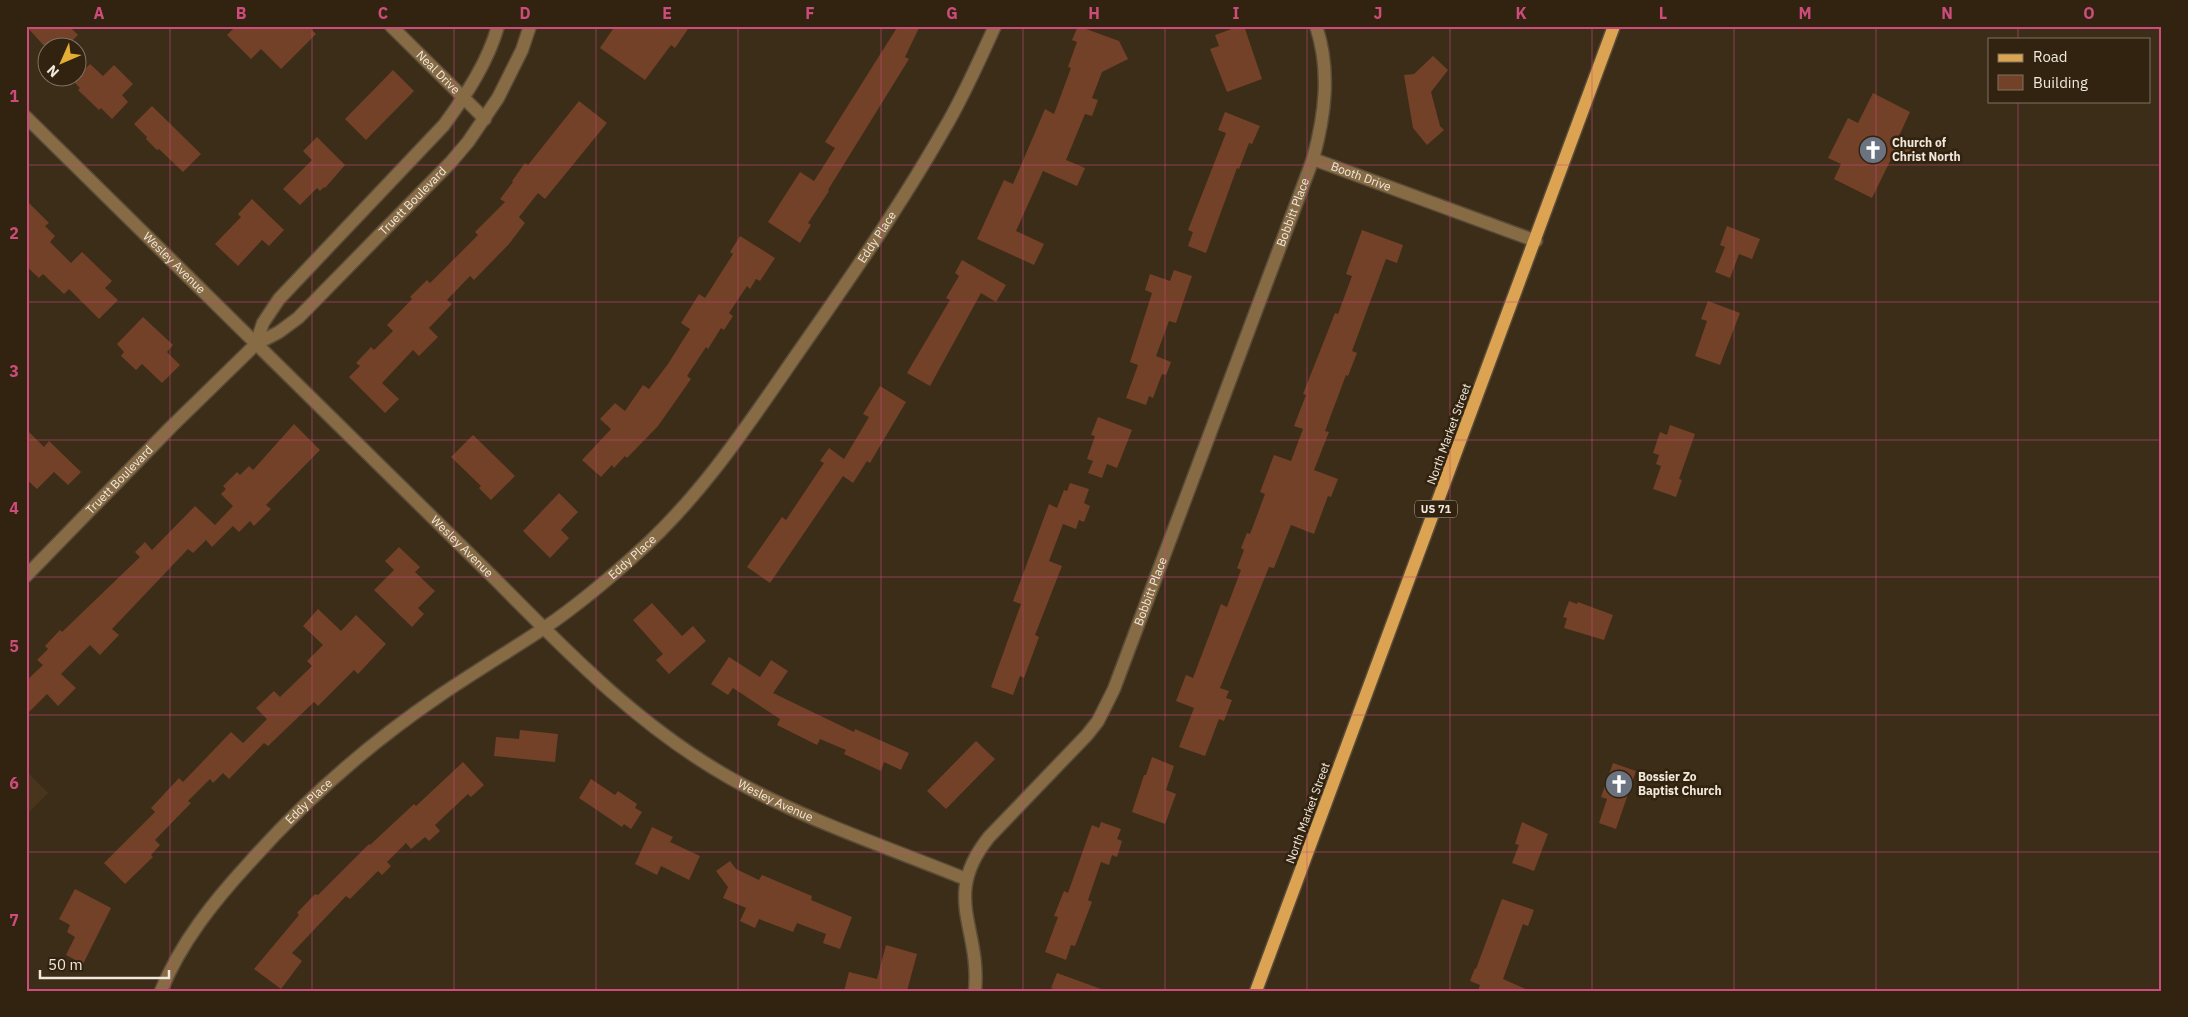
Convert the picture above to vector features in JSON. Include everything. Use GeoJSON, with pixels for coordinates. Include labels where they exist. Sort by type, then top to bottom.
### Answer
{"type":"FeatureCollection","features":[{"type":"Feature","properties":{"kind":"main road","name":"North Market Street"},"geometry":{"type":"LineString","coordinates":[[1256,991],[1536,241],[1614,26]]}},
{"type":"Feature","properties":{"kind":"street","name":"Neal Drive"},"geometry":{"type":"LineString","coordinates":[[391,26],[485,119]]}},
{"type":"Feature","properties":{"kind":"street","name":"Truett Boulevard"},"geometry":{"type":"LineString","coordinates":[[256,344],[263,323],[279,298],[423,149],[464,98],[490,50],[498,26]]}},
{"type":"Feature","properties":{"kind":"street","name":"Truett Boulevard"},"geometry":{"type":"LineString","coordinates":[[27,572],[170,427],[256,344],[280,332],[298,318],[451,162],[485,119],[510,75],[530,26]]}},
{"type":"Feature","properties":{"kind":"street","name":"Eddy Place"},"geometry":{"type":"LineString","coordinates":[[161,991],[187,940],[223,891],[264,846],[344,769],[436,698],[543,628],[587,596],[637,553],[684,506],[727,454],[850,278],[909,188],[945,129],[995,26]]}},
{"type":"Feature","properties":{"kind":"street"},"geometry":{"type":"LineString","coordinates":[[1314,160],[1322,124],[1326,82],[1316,26]]}},
{"type":"Feature","properties":{"kind":"street","name":"Wesley Avenue"},"geometry":{"type":"LineString","coordinates":[[26,117],[543,628],[608,691],[646,722],[730,778],[778,803],[966,879]]}},
{"type":"Feature","properties":{"kind":"street","name":"Booth Drive"},"geometry":{"type":"LineString","coordinates":[[1314,160],[1536,241]]}},
{"type":"Feature","properties":{"kind":"street","name":"Bobbitt Place"},"geometry":{"type":"LineString","coordinates":[[975,991],[975,956],[965,910],[966,879],[976,852],[1087,735],[1107,705],[1135,636],[1314,160]]}},
{"type":"Feature","properties":{"kind":"shaded area"},"geometry":{"type":"Polygon","coordinates":[[[26,771],[48,793],[26,815],[26,771]]]}},
{"type":"Feature","properties":{"kind":"building"},"geometry":{"type":"Polygon","coordinates":[[[26,26],[69,26],[78,35],[75,38],[38,39],[26,26]]]}},
{"type":"Feature","properties":{"kind":"building"},"geometry":{"type":"Polygon","coordinates":[[[236,26],[308,26],[316,34],[281,69],[261,49],[251,59],[227,35],[236,26]]]}},
{"type":"Feature","properties":{"kind":"building"},"geometry":{"type":"Polygon","coordinates":[[[615,26],[690,26],[675,48],[671,45],[645,80],[600,48],[615,26]]]}},
{"type":"Feature","properties":{"kind":"building"},"geometry":{"type":"Polygon","coordinates":[[[898,26],[920,26],[905,57],[909,59],[808,223],[811,225],[800,243],[768,222],[800,172],[814,181],[835,148],[825,142],[898,26]]]}},
{"type":"Feature","properties":{"kind":"building"},"geometry":{"type":"Polygon","coordinates":[[[1078,26],[1119,41],[1128,59],[1102,72],[1092,98],[1098,100],[1092,116],[1085,114],[1066,160],[1085,168],[1077,186],[1043,171],[1016,231],[1044,244],[1034,265],[977,239],[1004,180],[1013,184],[1045,109],[1054,114],[1071,68],[1068,67],[1077,42],[1072,40],[1078,26]]]}},
{"type":"Feature","properties":{"kind":"building"},"geometry":{"type":"Polygon","coordinates":[[[1244,26],[1262,79],[1227,92],[1210,49],[1219,46],[1215,35],[1244,26]]]}},
{"type":"Feature","properties":{"kind":"building"},"geometry":{"type":"Polygon","coordinates":[[[1433,56],[1448,70],[1431,92],[1440,126],[1444,130],[1427,145],[1413,128],[1404,75],[1414,74],[1433,56]]]}},
{"type":"Feature","properties":{"kind":"building"},"geometry":{"type":"Polygon","coordinates":[[[90,64],[103,76],[114,65],[133,84],[122,95],[128,102],[112,119],[101,108],[99,110],[78,90],[80,88],[88,88],[88,66],[90,64]]]}},
{"type":"Feature","properties":{"kind":"building"},"geometry":{"type":"Polygon","coordinates":[[[393,70],[414,91],[366,140],[345,119],[393,70]]]}},
{"type":"Feature","properties":{"kind":"building","name":"Church of Christ North"},"geometry":{"type":"Polygon","coordinates":[[[1873,93],[1910,112],[1899,136],[1916,145],[1908,162],[1893,155],[1872,198],[1834,179],[1841,164],[1828,158],[1848,118],[1858,123],[1873,93]]]}},
{"type":"Feature","properties":{"kind":"building"},"geometry":{"type":"Polygon","coordinates":[[[579,101],[607,123],[545,199],[538,193],[519,217],[525,223],[509,244],[474,280],[470,276],[447,300],[452,304],[429,328],[438,337],[419,356],[413,350],[382,383],[399,399],[385,413],[349,377],[360,366],[356,363],[371,347],[374,350],[393,331],[387,325],[412,299],[410,297],[427,280],[430,283],[478,235],[475,232],[505,202],[500,199],[525,163],[528,165],[579,101]]]}},
{"type":"Feature","properties":{"kind":"building"},"geometry":{"type":"Polygon","coordinates":[[[152,106],[201,154],[183,172],[159,149],[157,150],[134,124],[152,106]]]}},
{"type":"Feature","properties":{"kind":"building"},"geometry":{"type":"Polygon","coordinates":[[[1225,112],[1260,126],[1252,144],[1249,143],[1239,169],[1237,168],[1206,253],[1188,246],[1193,232],[1188,230],[1226,133],[1218,130],[1225,112]]]}},
{"type":"Feature","properties":{"kind":"building"},"geometry":{"type":"Polygon","coordinates":[[[317,137],[345,165],[325,188],[320,191],[317,188],[300,205],[283,189],[312,160],[303,151],[317,137]]]}},
{"type":"Feature","properties":{"kind":"building"},"geometry":{"type":"Polygon","coordinates":[[[252,199],[284,230],[269,246],[262,240],[238,266],[215,244],[241,217],[238,214],[252,199]]]}},
{"type":"Feature","properties":{"kind":"building"},"geometry":{"type":"Polygon","coordinates":[[[26,200],[49,223],[45,226],[55,236],[50,242],[71,263],[82,252],[112,281],[105,288],[118,300],[99,319],[69,289],[64,294],[43,274],[39,278],[26,266],[26,200]]]}},
{"type":"Feature","properties":{"kind":"building"},"geometry":{"type":"Polygon","coordinates":[[[1727,226],[1760,239],[1752,259],[1739,254],[1730,278],[1715,272],[1725,247],[1720,245],[1727,226]]]}},
{"type":"Feature","properties":{"kind":"building"},"geometry":{"type":"Polygon","coordinates":[[[1362,230],[1403,245],[1397,263],[1386,259],[1352,351],[1357,353],[1348,376],[1346,375],[1325,431],[1329,432],[1314,470],[1338,479],[1331,497],[1328,496],[1314,534],[1291,525],[1274,568],[1269,567],[1220,688],[1229,691],[1226,698],[1232,700],[1224,721],[1219,719],[1205,756],[1179,747],[1194,708],[1176,701],[1186,675],[1193,678],[1221,604],[1227,607],[1241,570],[1237,568],[1244,550],[1241,548],[1247,533],[1250,534],[1265,494],[1260,492],[1274,455],[1291,461],[1303,429],[1294,426],[1306,395],[1303,394],[1335,313],[1338,314],[1352,276],[1346,274],[1362,230]]]}},
{"type":"Feature","properties":{"kind":"building"},"geometry":{"type":"Polygon","coordinates":[[[740,236],[775,258],[760,281],[756,279],[750,289],[747,286],[729,313],[733,316],[724,330],[721,328],[708,349],[706,347],[687,376],[691,379],[658,426],[627,458],[625,456],[614,468],[612,465],[601,477],[582,460],[611,429],[600,419],[615,403],[625,411],[643,385],[649,389],[668,364],[690,329],[681,323],[699,294],[705,298],[733,254],[730,252],[740,236]]]}},
{"type":"Feature","properties":{"kind":"building"},"geometry":{"type":"Polygon","coordinates":[[[962,260],[1006,285],[996,302],[981,293],[930,386],[907,373],[950,300],[946,298],[959,276],[955,273],[962,260]]]}},
{"type":"Feature","properties":{"kind":"building"},"geometry":{"type":"Polygon","coordinates":[[[1174,270],[1192,276],[1176,323],[1169,321],[1156,356],[1171,362],[1166,375],[1162,374],[1153,398],[1149,396],[1146,405],[1126,398],[1138,365],[1130,362],[1152,293],[1145,290],[1150,274],[1170,281],[1174,270]]]}},
{"type":"Feature","properties":{"kind":"building"},"geometry":{"type":"Polygon","coordinates":[[[1708,301],[1740,313],[1720,365],[1695,356],[1707,321],[1701,319],[1708,301]]]}},
{"type":"Feature","properties":{"kind":"building"},"geometry":{"type":"Polygon","coordinates":[[[143,317],[173,345],[167,352],[180,365],[162,383],[142,364],[136,370],[121,356],[124,352],[117,344],[143,317]]]}},
{"type":"Feature","properties":{"kind":"building"},"geometry":{"type":"Polygon","coordinates":[[[880,386],[906,402],[870,463],[867,461],[853,483],[843,476],[770,583],[747,567],[782,517],[786,520],[824,463],[820,461],[829,448],[844,459],[869,417],[863,414],[880,386]]]}},
{"type":"Feature","properties":{"kind":"building"},"geometry":{"type":"Polygon","coordinates":[[[1098,417],[1132,430],[1117,468],[1107,464],[1102,478],[1088,473],[1093,461],[1087,459],[1095,436],[1091,435],[1098,417]]]}},
{"type":"Feature","properties":{"kind":"building"},"geometry":{"type":"Polygon","coordinates":[[[294,424],[320,450],[266,505],[271,509],[254,526],[250,521],[239,532],[233,526],[212,547],[206,540],[193,553],[188,549],[112,629],[119,635],[100,655],[90,645],[61,674],[76,688],[58,706],[47,694],[26,715],[26,681],[43,665],[37,660],[48,649],[45,646],[140,557],[135,552],[145,542],[152,550],[195,506],[215,525],[233,506],[221,494],[226,489],[223,486],[237,472],[240,475],[249,466],[253,470],[294,424]]]}},
{"type":"Feature","properties":{"kind":"building"},"geometry":{"type":"Polygon","coordinates":[[[1670,425],[1695,434],[1679,479],[1682,480],[1676,497],[1653,489],[1661,466],[1656,464],[1659,455],[1653,453],[1660,432],[1667,435],[1670,425]]]}},
{"type":"Feature","properties":{"kind":"building"},"geometry":{"type":"Polygon","coordinates":[[[26,429],[44,447],[49,441],[81,472],[68,485],[54,472],[37,489],[26,479],[26,429]]]}},
{"type":"Feature","properties":{"kind":"building"},"geometry":{"type":"Polygon","coordinates":[[[473,435],[515,476],[491,500],[479,488],[481,486],[451,457],[473,435]]]}},
{"type":"Feature","properties":{"kind":"building"},"geometry":{"type":"Polygon","coordinates":[[[1070,483],[1089,489],[1084,503],[1090,506],[1084,522],[1079,520],[1076,529],[1063,524],[1049,561],[1062,566],[1035,635],[1039,637],[1024,678],[1020,676],[1013,695],[991,687],[1021,604],[1013,601],[1049,504],[1057,508],[1064,490],[1067,491],[1070,483]]]}},
{"type":"Feature","properties":{"kind":"building"},"geometry":{"type":"Polygon","coordinates":[[[559,493],[578,512],[561,530],[569,538],[550,558],[523,531],[559,493]]]}},
{"type":"Feature","properties":{"kind":"building"},"geometry":{"type":"Polygon","coordinates":[[[399,547],[420,567],[415,572],[435,591],[418,608],[424,614],[412,627],[374,590],[394,570],[385,561],[399,547]]]}},
{"type":"Feature","properties":{"kind":"building"},"geometry":{"type":"Polygon","coordinates":[[[1569,601],[1577,604],[1578,602],[1613,615],[1604,640],[1564,628],[1567,618],[1563,617],[1569,601]]]}},
{"type":"Feature","properties":{"kind":"building"},"geometry":{"type":"Polygon","coordinates":[[[652,603],[682,636],[693,626],[706,641],[669,674],[656,660],[663,654],[633,620],[652,603]]]}},
{"type":"Feature","properties":{"kind":"building"},"geometry":{"type":"Polygon","coordinates":[[[318,609],[341,631],[356,615],[386,644],[358,674],[354,670],[318,706],[314,702],[268,746],[264,743],[229,779],[223,773],[213,783],[210,779],[188,801],[191,803],[155,840],[160,845],[151,855],[153,857],[125,884],[104,863],[155,812],[151,808],[179,778],[183,782],[231,732],[243,743],[267,719],[256,708],[274,691],[280,697],[312,666],[307,661],[323,645],[303,626],[318,609]]]}},
{"type":"Feature","properties":{"kind":"building"},"geometry":{"type":"Polygon","coordinates":[[[729,657],[760,677],[771,660],[788,671],[773,693],[854,732],[855,729],[909,753],[901,770],[884,762],[881,771],[844,754],[846,750],[820,739],[817,745],[777,725],[780,719],[733,688],[728,695],[711,684],[729,657]]]}},
{"type":"Feature","properties":{"kind":"building"},"geometry":{"type":"Polygon","coordinates":[[[520,730],[558,734],[555,762],[494,756],[496,737],[519,739],[520,730]]]}},
{"type":"Feature","properties":{"kind":"building"},"geometry":{"type":"Polygon","coordinates":[[[976,741],[995,759],[946,809],[927,791],[976,741]]]}},
{"type":"Feature","properties":{"kind":"building"},"geometry":{"type":"Polygon","coordinates":[[[1152,757],[1174,766],[1166,790],[1176,794],[1165,824],[1132,812],[1152,757]]]}},
{"type":"Feature","properties":{"kind":"building"},"geometry":{"type":"Polygon","coordinates":[[[463,762],[484,785],[471,797],[468,794],[435,825],[440,831],[429,841],[425,837],[411,849],[406,843],[387,862],[391,866],[382,875],[378,871],[350,899],[346,896],[292,953],[302,961],[281,989],[254,969],[299,915],[297,913],[315,894],[318,895],[369,844],[414,804],[416,806],[463,762]]]}},
{"type":"Feature","properties":{"kind":"building","name":"Bossier Zo Baptist Church"},"geometry":{"type":"Polygon","coordinates":[[[1613,763],[1636,771],[1616,829],[1599,823],[1607,799],[1601,797],[1613,763]]]}},
{"type":"Feature","properties":{"kind":"building"},"geometry":{"type":"Polygon","coordinates":[[[591,779],[615,795],[618,791],[637,804],[635,808],[642,812],[631,829],[624,824],[622,827],[579,798],[591,779]]]}},
{"type":"Feature","properties":{"kind":"building"},"geometry":{"type":"Polygon","coordinates":[[[1101,822],[1121,829],[1117,839],[1122,841],[1117,857],[1112,855],[1109,865],[1101,862],[1088,900],[1092,902],[1075,946],[1071,945],[1066,960],[1045,952],[1058,917],[1054,916],[1064,891],[1068,893],[1092,825],[1099,828],[1101,822]]]}},
{"type":"Feature","properties":{"kind":"building"},"geometry":{"type":"Polygon","coordinates":[[[1522,822],[1548,834],[1534,871],[1512,863],[1519,845],[1515,844],[1522,822]]]}},
{"type":"Feature","properties":{"kind":"building"},"geometry":{"type":"Polygon","coordinates":[[[652,827],[673,837],[670,842],[700,856],[689,880],[661,866],[657,875],[635,864],[652,827]]]}},
{"type":"Feature","properties":{"kind":"building"},"geometry":{"type":"Polygon","coordinates":[[[730,861],[736,869],[759,880],[762,875],[812,896],[811,900],[852,917],[840,949],[823,943],[826,934],[797,923],[793,932],[759,919],[755,928],[740,921],[746,908],[723,898],[728,887],[716,871],[730,861]]]}},
{"type":"Feature","properties":{"kind":"building"},"geometry":{"type":"Polygon","coordinates":[[[75,889],[111,908],[83,964],[66,955],[75,937],[67,932],[70,925],[59,919],[75,889]]]}},
{"type":"Feature","properties":{"kind":"building"},"geometry":{"type":"Polygon","coordinates":[[[1502,899],[1534,910],[1528,926],[1523,924],[1503,979],[1530,991],[1478,991],[1480,985],[1470,981],[1502,899]]]}},
{"type":"Feature","properties":{"kind":"building"},"geometry":{"type":"Polygon","coordinates":[[[886,945],[917,954],[907,991],[844,991],[849,972],[877,979],[886,945]]]}},
{"type":"Feature","properties":{"kind":"building"},"geometry":{"type":"Polygon","coordinates":[[[1057,973],[1101,989],[1101,991],[1059,991],[1051,988],[1057,973]]]}},
{"type":"Feature","properties":{"kind":"place","name":"Church of Christ North"},"geometry":{"type":"Point","coordinates":[1873,150]}},
{"type":"Feature","properties":{"kind":"place","name":"Bossier Zo Baptist Church"},"geometry":{"type":"Point","coordinates":[1619,784]}}]}
